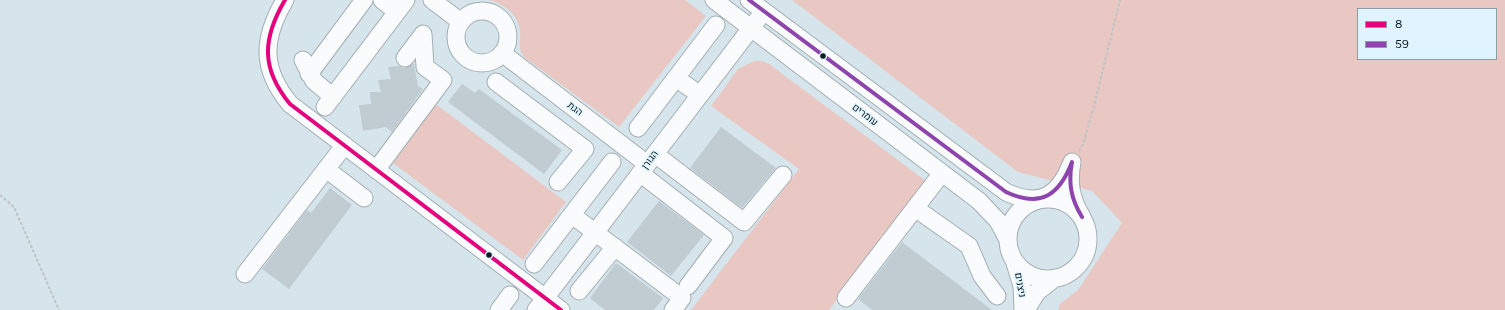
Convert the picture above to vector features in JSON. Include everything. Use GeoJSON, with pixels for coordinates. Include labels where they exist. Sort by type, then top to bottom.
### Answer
{"type":"FeatureCollection","features":[{"type":"Feature","properties":{"kind":"street"},"geometry":{"type":"LineString","coordinates":[[285,0],[275,16],[267,48],[268,64],[273,78],[280,92],[290,104],[376,170],[540,304],[561,310]]}},
{"type":"Feature","properties":{"kind":"street"},"geometry":{"type":"LineString","coordinates":[[364,0],[306,67],[329,102],[402,6],[382,0]]}},
{"type":"Feature","properties":{"kind":"street"},"geometry":{"type":"LineString","coordinates":[[432,0],[461,22]]}},
{"type":"Feature","properties":{"kind":"street","name":"עומרים"},"geometry":{"type":"LineString","coordinates":[[714,0],[991,211],[1007,238]]}},
{"type":"Feature","properties":{"kind":"street"},"geometry":{"type":"LineString","coordinates":[[749,0],[999,188],[1016,197],[1034,200],[1052,199],[1064,202],[1077,210],[1082,217]]}},
{"type":"Feature","properties":{"kind":"street"},"geometry":{"type":"LineString","coordinates":[[477,11],[488,12],[497,16],[504,23],[508,32],[508,42],[497,59],[487,62],[477,62],[467,58],[460,51],[456,42],[457,31],[461,22],[468,15],[477,11]]}},
{"type":"Feature","properties":{"kind":"street","name":"הגורן"},"geometry":{"type":"LineString","coordinates":[[540,304],[764,11]]}},
{"type":"Feature","properties":{"kind":"street"},"geometry":{"type":"LineString","coordinates":[[638,128],[716,25]]}},
{"type":"Feature","properties":{"kind":"street"},"geometry":{"type":"LineString","coordinates":[[376,170],[443,80],[425,66],[423,34],[405,58]]}},
{"type":"Feature","properties":{"kind":"street","name":"הגת"},"geometry":{"type":"LineString","coordinates":[[502,53],[647,164]]}},
{"type":"Feature","properties":{"kind":"street"},"geometry":{"type":"LineString","coordinates":[[676,78],[700,95]]}},
{"type":"Feature","properties":{"kind":"street"},"geometry":{"type":"LineString","coordinates":[[496,82],[585,149],[558,182]]}},
{"type":"Feature","properties":{"kind":"street"},"geometry":{"type":"LineString","coordinates":[[552,124],[568,104]]}},
{"type":"Feature","properties":{"kind":"street"},"geometry":{"type":"LineString","coordinates":[[245,274],[344,146]]}},
{"type":"Feature","properties":{"kind":"street"},"geometry":{"type":"LineString","coordinates":[[534,264],[612,162]]}},
{"type":"Feature","properties":{"kind":"street"},"geometry":{"type":"LineString","coordinates":[[1072,162],[1070,176],[1071,194],[1075,206],[1085,224],[1088,239],[1085,255],[1076,268],[1056,278],[1039,278],[1032,276],[1025,272],[1014,261],[1008,246],[1007,238],[1010,222],[1026,205],[1050,195],[1058,187],[1072,162]]}},
{"type":"Feature","properties":{"kind":"street"},"geometry":{"type":"LineString","coordinates":[[647,164],[744,222],[783,175]]}},
{"type":"Feature","properties":{"kind":"street"},"geometry":{"type":"LineString","coordinates":[[647,164],[724,238],[688,286]]}},
{"type":"Feature","properties":{"kind":"street"},"geometry":{"type":"LineString","coordinates":[[326,169],[364,198]]}},
{"type":"Feature","properties":{"kind":"street"},"geometry":{"type":"LineString","coordinates":[[846,298],[942,173]]}},
{"type":"Feature","properties":{"kind":"street"},"geometry":{"type":"LineString","coordinates":[[915,208],[969,246],[982,276],[997,296]]}},
{"type":"Feature","properties":{"kind":"street"},"geometry":{"type":"LineString","coordinates":[[572,215],[682,298],[673,310]]}},
{"type":"Feature","properties":{"kind":"street"},"geometry":{"type":"LineString","coordinates":[[579,290],[615,247]]}},
{"type":"Feature","properties":{"kind":"street","name":"ניצנים"},"geometry":{"type":"LineString","coordinates":[[1014,261],[1022,286],[1024,310]]}},
{"type":"Feature","properties":{"kind":"street","name":"ניצנים"},"geometry":{"type":"LineString","coordinates":[[1024,310],[1037,292],[1056,278]]}},
{"type":"Feature","properties":{"kind":"street"},"geometry":{"type":"LineString","coordinates":[[499,310],[510,295]]}},
{"type":"Feature","properties":{"kind":"path"},"geometry":{"type":"LineString","coordinates":[[1072,162],[1083,144],[1093,110],[1120,0]]}},
{"type":"Feature","properties":{"kind":"path"},"geometry":{"type":"LineString","coordinates":[[0,196],[14,207],[60,310]]}},
{"type":"Feature","properties":{"kind":"shaded area"},"geometry":{"type":"Polygon","coordinates":[[[489,0],[685,0],[706,16],[619,127],[524,57],[520,48],[519,26],[514,15],[500,4],[489,0]]]}},
{"type":"Feature","properties":{"kind":"shaded area"},"geometry":{"type":"Polygon","coordinates":[[[792,0],[1505,0],[1505,310],[1058,310],[1060,304],[1078,290],[1122,223],[1092,191],[1018,172],[792,0]]]}},
{"type":"Feature","properties":{"kind":"shaded area"},"geometry":{"type":"Polygon","coordinates":[[[754,61],[762,61],[769,64],[926,181],[829,310],[691,310],[799,169],[711,106],[738,69],[754,61]]]}},
{"type":"Feature","properties":{"kind":"shaded area"},"geometry":{"type":"Polygon","coordinates":[[[433,102],[566,202],[523,260],[389,160],[433,102]]]}},
{"type":"Feature","properties":{"kind":"building"},"geometry":{"type":"Polygon","coordinates":[[[414,64],[418,86],[423,89],[392,132],[386,127],[363,131],[359,105],[371,104],[370,92],[381,92],[378,80],[391,79],[388,67],[399,66],[404,68],[414,64]]]}},
{"type":"Feature","properties":{"kind":"building"},"geometry":{"type":"Polygon","coordinates":[[[462,84],[475,93],[479,89],[562,150],[544,174],[448,102],[462,84]]]}},
{"type":"Feature","properties":{"kind":"building"},"geometry":{"type":"Polygon","coordinates":[[[721,127],[776,168],[742,208],[690,168],[721,127]]]}},
{"type":"Feature","properties":{"kind":"building"},"geometry":{"type":"Polygon","coordinates":[[[330,188],[352,205],[289,289],[262,269],[307,210],[311,213],[330,188]]]}},
{"type":"Feature","properties":{"kind":"building"},"geometry":{"type":"Polygon","coordinates":[[[659,201],[704,235],[671,276],[627,242],[659,201]]]}},
{"type":"Feature","properties":{"kind":"building"},"geometry":{"type":"Polygon","coordinates":[[[902,242],[992,310],[872,310],[858,299],[902,242]]]}},
{"type":"Feature","properties":{"kind":"building"},"geometry":{"type":"Polygon","coordinates":[[[616,263],[663,298],[654,310],[605,310],[590,298],[616,263]]]}},
{"type":"Feature","properties":{"kind":"transit line","name":"8"},"geometry":{"type":"LineString","coordinates":[[285,0],[277,14],[272,28],[268,54],[274,78],[290,104],[561,310]]}},
{"type":"Feature","properties":{"kind":"transit line","name":"59"},"geometry":{"type":"LineString","coordinates":[[749,0],[1006,192],[1018,197],[1029,199],[1038,199],[1047,196],[1061,183],[1072,162],[1070,177],[1071,191],[1075,204],[1082,217]]}}]}
